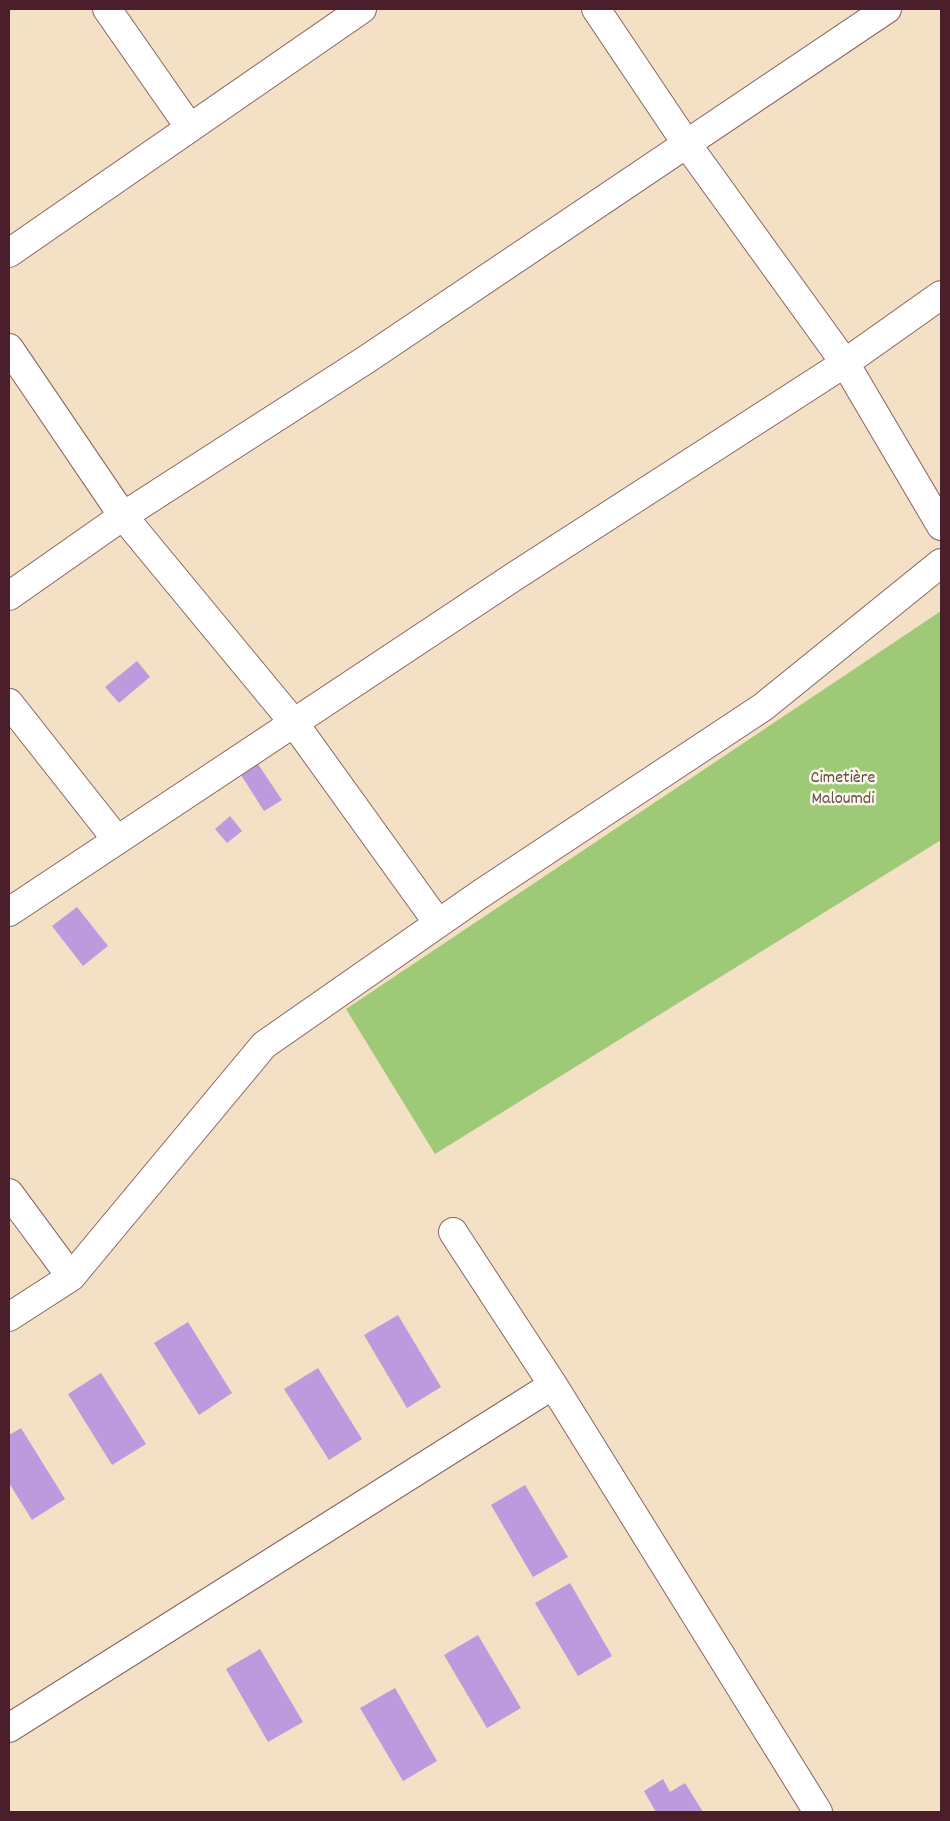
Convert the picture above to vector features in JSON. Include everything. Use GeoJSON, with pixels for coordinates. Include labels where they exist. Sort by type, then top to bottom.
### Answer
{"type":"FeatureCollection","features":[{"type":"Feature","properties":{"kind":"street"},"geometry":{"type":"LineString","coordinates":[[107,9],[190,128]]}},
{"type":"Feature","properties":{"kind":"street"},"geometry":{"type":"LineString","coordinates":[[9,253],[362,9]]}},
{"type":"Feature","properties":{"kind":"street"},"geometry":{"type":"LineString","coordinates":[[596,9],[686,143],[845,363],[941,526]]}},
{"type":"Feature","properties":{"kind":"street"},"geometry":{"type":"LineString","coordinates":[[9,596],[123,516],[375,353],[887,9]]}},
{"type":"Feature","properties":{"kind":"street"},"geometry":{"type":"LineString","coordinates":[[9,912],[507,581],[845,363],[941,295]]}},
{"type":"Feature","properties":{"kind":"street"},"geometry":{"type":"LineString","coordinates":[[9,348],[123,516],[294,723],[438,923]]}},
{"type":"Feature","properties":{"kind":"street"},"geometry":{"type":"LineString","coordinates":[[9,1317],[71,1277],[264,1045],[438,923],[762,707],[941,563]]}},
{"type":"Feature","properties":{"kind":"street"},"geometry":{"type":"LineString","coordinates":[[9,703],[117,840]]}},
{"type":"Feature","properties":{"kind":"street"},"geometry":{"type":"LineString","coordinates":[[9,1193],[71,1277]]}},
{"type":"Feature","properties":{"kind":"street"},"geometry":{"type":"LineString","coordinates":[[453,1232],[552,1385],[818,1812]]}},
{"type":"Feature","properties":{"kind":"street"},"geometry":{"type":"LineString","coordinates":[[9,1728],[552,1385]]}},
{"type":"Feature","properties":{"kind":"green space","name":"Cimetière Maloumdi"},"geometry":{"type":"Polygon","coordinates":[[[941,611],[941,840],[435,1154],[346,1009],[941,611]]]}},
{"type":"Feature","properties":{"kind":"building"},"geometry":{"type":"Polygon","coordinates":[[[137,661],[150,677],[119,703],[105,687],[137,661]]]}},
{"type":"Feature","properties":{"kind":"building"},"geometry":{"type":"Polygon","coordinates":[[[258,764],[282,800],[264,811],[241,775],[258,764]]]}},
{"type":"Feature","properties":{"kind":"building"},"geometry":{"type":"Polygon","coordinates":[[[230,816],[242,831],[227,843],[215,829],[230,816]]]}},
{"type":"Feature","properties":{"kind":"building"},"geometry":{"type":"Polygon","coordinates":[[[77,907],[108,946],[83,966],[52,926],[77,907]]]}},
{"type":"Feature","properties":{"kind":"building"},"geometry":{"type":"Polygon","coordinates":[[[398,1315],[441,1387],[407,1408],[364,1335],[398,1315]]]}},
{"type":"Feature","properties":{"kind":"building"},"geometry":{"type":"Polygon","coordinates":[[[188,1322],[232,1393],[199,1415],[154,1343],[188,1322]]]}},
{"type":"Feature","properties":{"kind":"building"},"geometry":{"type":"Polygon","coordinates":[[[318,1368],[362,1439],[329,1460],[284,1389],[318,1368]]]}},
{"type":"Feature","properties":{"kind":"building"},"geometry":{"type":"Polygon","coordinates":[[[101,1373],[146,1444],[112,1465],[68,1394],[101,1373]]]}},
{"type":"Feature","properties":{"kind":"building"},"geometry":{"type":"Polygon","coordinates":[[[21,1428],[65,1499],[32,1520],[9,1483],[9,1435],[21,1428]]]}},
{"type":"Feature","properties":{"kind":"building"},"geometry":{"type":"Polygon","coordinates":[[[525,1485],[568,1557],[533,1577],[491,1505],[525,1485]]]}},
{"type":"Feature","properties":{"kind":"building"},"geometry":{"type":"Polygon","coordinates":[[[570,1583],[612,1656],[578,1676],[535,1603],[570,1583]]]}},
{"type":"Feature","properties":{"kind":"building"},"geometry":{"type":"Polygon","coordinates":[[[478,1635],[521,1708],[487,1728],[444,1655],[478,1635]]]}},
{"type":"Feature","properties":{"kind":"building"},"geometry":{"type":"Polygon","coordinates":[[[260,1649],[303,1722],[268,1742],[226,1669],[260,1649]]]}},
{"type":"Feature","properties":{"kind":"building"},"geometry":{"type":"Polygon","coordinates":[[[395,1688],[437,1761],[403,1781],[360,1708],[395,1688]]]}},
{"type":"Feature","properties":{"kind":"building"},"geometry":{"type":"Polygon","coordinates":[[[663,1779],[670,1792],[685,1783],[703,1812],[656,1812],[644,1791],[663,1779]]]}}]}
